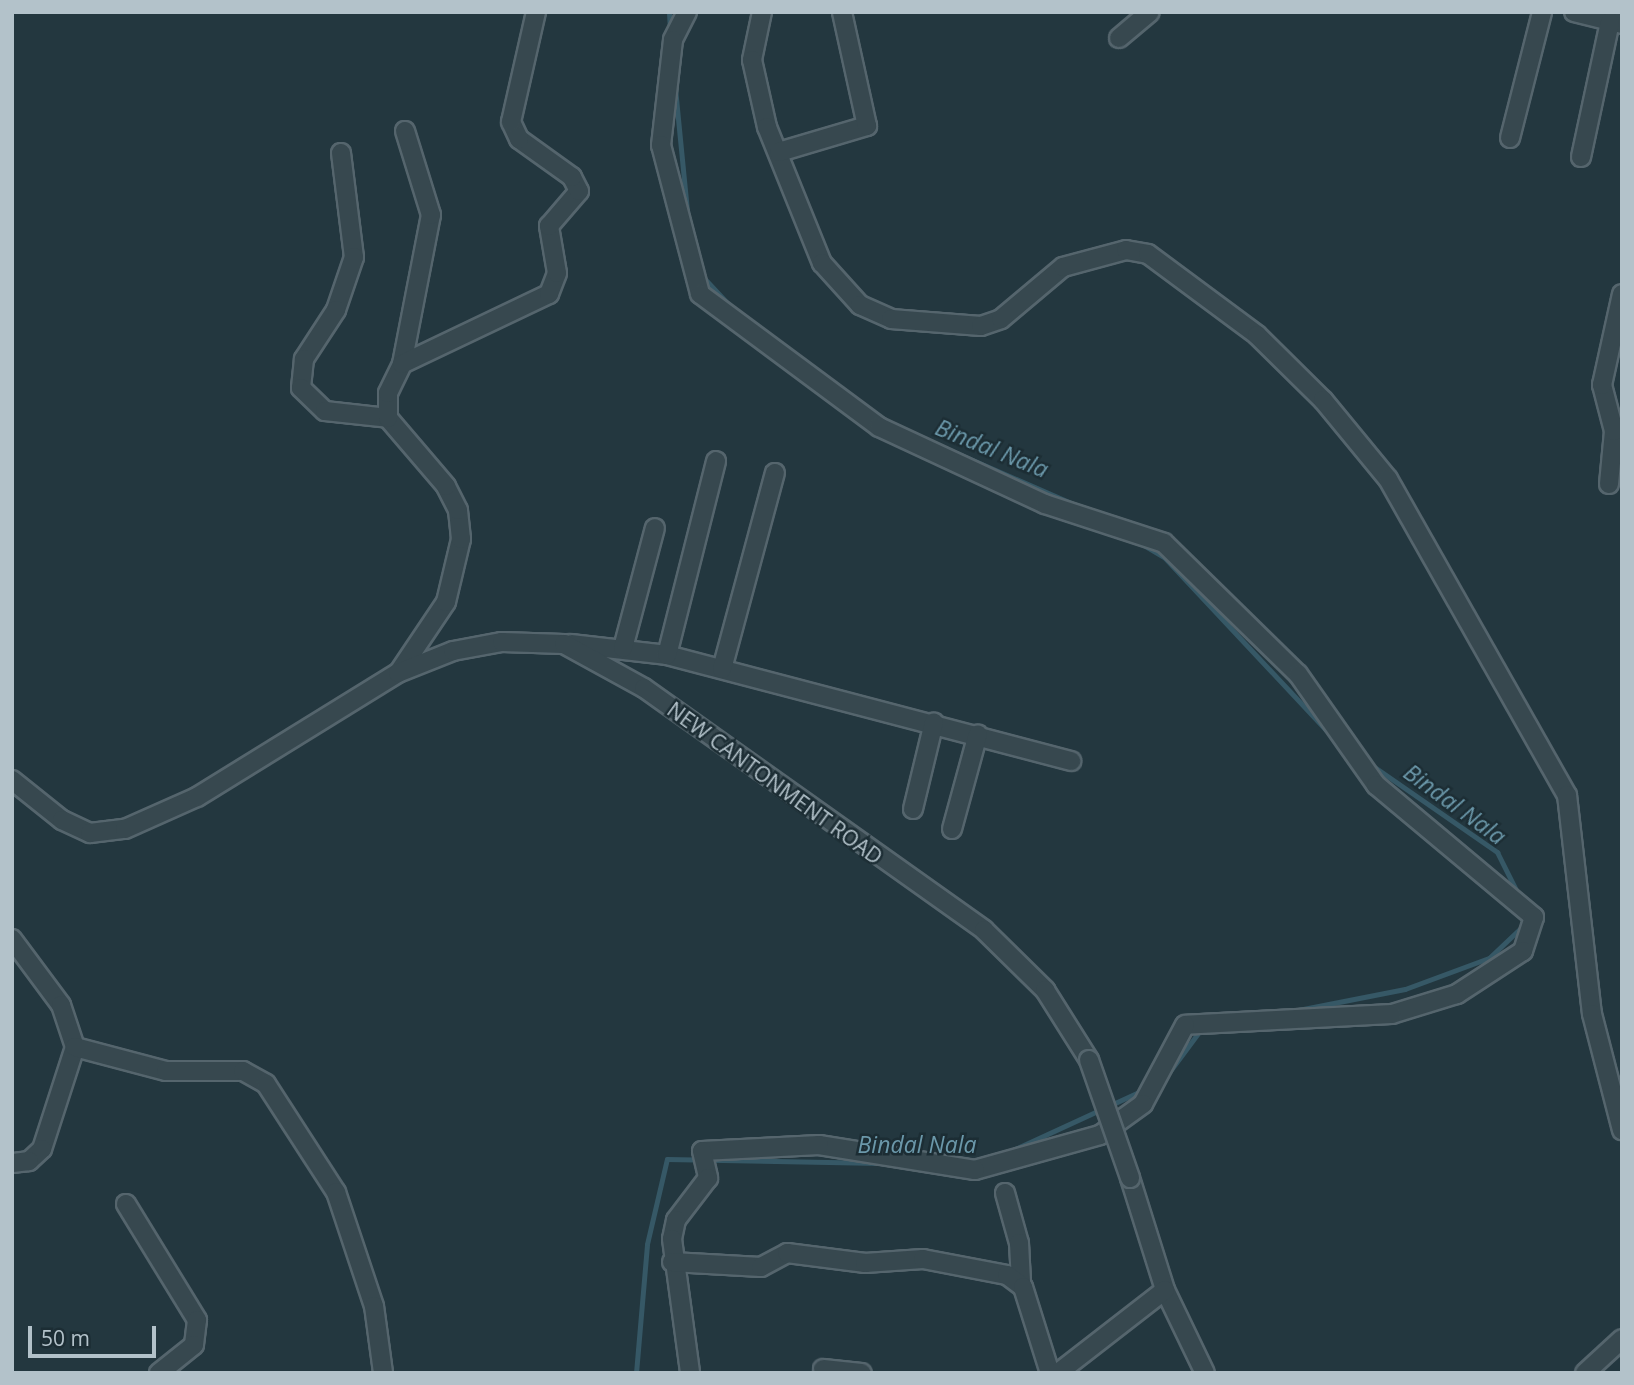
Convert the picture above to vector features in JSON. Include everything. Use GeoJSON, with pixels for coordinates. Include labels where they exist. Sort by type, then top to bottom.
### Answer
{"type":"FeatureCollection","features":[{"type":"Feature","properties":{"kind":"street"},"geometry":{"type":"LineString","coordinates":[[402,364],[531,308],[554,284],[549,226],[576,197],[578,184],[519,139],[511,122],[536,12]]}},
{"type":"Feature","properties":{"kind":"street"},"geometry":{"type":"LineString","coordinates":[[687,12],[673,40],[661,145],[700,294],[879,427],[1045,504],[1164,543],[1298,674],[1376,785],[1534,917],[1523,951],[1457,994],[1392,1014],[1185,1025],[1143,1104],[1100,1135],[975,1170],[819,1145],[702,1151],[708,1178],[677,1220],[672,1262],[690,1373]]}},
{"type":"Feature","properties":{"kind":"street"},"geometry":{"type":"LineString","coordinates":[[762,12],[753,84],[822,263],[860,306],[891,319],[981,327],[1001,319],[1063,267],[1126,250],[1148,254],[1258,335],[1323,400],[1388,479],[1423,536],[1567,795],[1592,1014],[1622,1129]]}},
{"type":"Feature","properties":{"kind":"street"},"geometry":{"type":"LineString","coordinates":[[779,152],[867,126],[842,12]]}},
{"type":"Feature","properties":{"kind":"street"},"geometry":{"type":"LineString","coordinates":[[1119,37],[1150,12]]}},
{"type":"Feature","properties":{"kind":"street"},"geometry":{"type":"LineString","coordinates":[[1510,138],[1542,12]]}},
{"type":"Feature","properties":{"kind":"street"},"geometry":{"type":"LineString","coordinates":[[1574,12],[1616,23],[1581,157]]}},
{"type":"Feature","properties":{"kind":"street"},"geometry":{"type":"LineString","coordinates":[[341,153],[354,257],[336,310],[304,359],[301,388],[324,411],[388,418],[388,393],[402,364],[431,215],[405,131]]}},
{"type":"Feature","properties":{"kind":"street"},"geometry":{"type":"LineString","coordinates":[[1609,484],[1614,431],[1602,385],[1622,293]]}},
{"type":"Feature","properties":{"kind":"street","name":"NEW CANTONMENT ROAD"},"geometry":{"type":"LineString","coordinates":[[388,418],[446,486],[458,510],[461,539],[446,603],[398,673]]}},
{"type":"Feature","properties":{"kind":"street"},"geometry":{"type":"LineString","coordinates":[[667,655],[716,461]]}},
{"type":"Feature","properties":{"kind":"street"},"geometry":{"type":"LineString","coordinates":[[722,669],[775,473]]}},
{"type":"Feature","properties":{"kind":"street"},"geometry":{"type":"LineString","coordinates":[[624,649],[655,528]]}},
{"type":"Feature","properties":{"kind":"street","name":"NEW CANTONMENT ROAD"},"geometry":{"type":"LineString","coordinates":[[12,779],[71,825],[90,833],[125,829],[197,797],[398,673],[453,651],[502,642],[564,644],[644,688],[984,930],[1045,990],[1088,1060],[1130,1178],[1165,1290],[1205,1373]]}},
{"type":"Feature","properties":{"kind":"street"},"geometry":{"type":"LineString","coordinates":[[564,644],[667,655],[934,722],[1071,761]]}},
{"type":"Feature","properties":{"kind":"street"},"geometry":{"type":"LineString","coordinates":[[913,810],[934,722]]}},
{"type":"Feature","properties":{"kind":"street"},"geometry":{"type":"LineString","coordinates":[[952,829],[978,734]]}},
{"type":"Feature","properties":{"kind":"street"},"geometry":{"type":"LineString","coordinates":[[12,939],[61,1005],[75,1047],[42,1149],[29,1161],[12,1163]]}},
{"type":"Feature","properties":{"kind":"street"},"geometry":{"type":"LineString","coordinates":[[75,1047],[166,1071],[243,1071],[266,1084],[337,1192],[374,1306],[383,1373]]}},
{"type":"Feature","properties":{"kind":"street"},"geometry":{"type":"LineString","coordinates":[[1005,1193],[1019,1243],[1021,1282],[1050,1373]]}},
{"type":"Feature","properties":{"kind":"street"},"geometry":{"type":"LineString","coordinates":[[127,1204],[197,1320],[194,1345],[159,1373]]}},
{"type":"Feature","properties":{"kind":"street"},"geometry":{"type":"LineString","coordinates":[[672,1262],[761,1267],[787,1253],[865,1263],[923,1259],[1021,1282]]}},
{"type":"Feature","properties":{"kind":"street"},"geometry":{"type":"LineString","coordinates":[[1058,1373],[1165,1290]]}},
{"type":"Feature","properties":{"kind":"street"},"geometry":{"type":"LineString","coordinates":[[1585,1373],[1622,1339]]}},
{"type":"Feature","properties":{"kind":"street"},"geometry":{"type":"LineString","coordinates":[[823,1369],[862,1373]]}},
{"type":"Feature","properties":{"kind":"waterway","name":"Bindal Nala"},"geometry":{"type":"LineString","coordinates":[[669,12],[670,33]]}},
{"type":"Feature","properties":{"kind":"waterway","name":"Bindal Nala"},"geometry":{"type":"LineString","coordinates":[[675,88],[687,211]]}},
{"type":"Feature","properties":{"kind":"waterway","name":"Bindal Nala"},"geometry":{"type":"LineString","coordinates":[[702,276],[731,307]]}},
{"type":"Feature","properties":{"kind":"waterway","name":"Bindal Nala"},"geometry":{"type":"LineString","coordinates":[[945,448],[1089,511]]}},
{"type":"Feature","properties":{"kind":"waterway","name":"Bindal Nala"},"geometry":{"type":"LineString","coordinates":[[1142,544],[1165,558],[1336,741]]}},
{"type":"Feature","properties":{"kind":"waterway","name":"Bindal Nala"},"geometry":{"type":"LineString","coordinates":[[1370,764],[1497,852],[1519,896]]}},
{"type":"Feature","properties":{"kind":"waterway","name":"Bindal Nala"},"geometry":{"type":"LineString","coordinates":[[1293,1011],[1405,989],[1489,958],[1527,922]]}},
{"type":"Feature","properties":{"kind":"waterway","name":"Bindal Nala"},"geometry":{"type":"LineString","coordinates":[[1167,1075],[1201,1029]]}},
{"type":"Feature","properties":{"kind":"waterway","name":"Bindal Nala"},"geometry":{"type":"LineString","coordinates":[[1004,1154],[1145,1089]]}},
{"type":"Feature","properties":{"kind":"waterway","name":"Bindal Nala"},"geometry":{"type":"LineString","coordinates":[[636,1373],[647,1244],[667,1159],[881,1163]]}}]}
